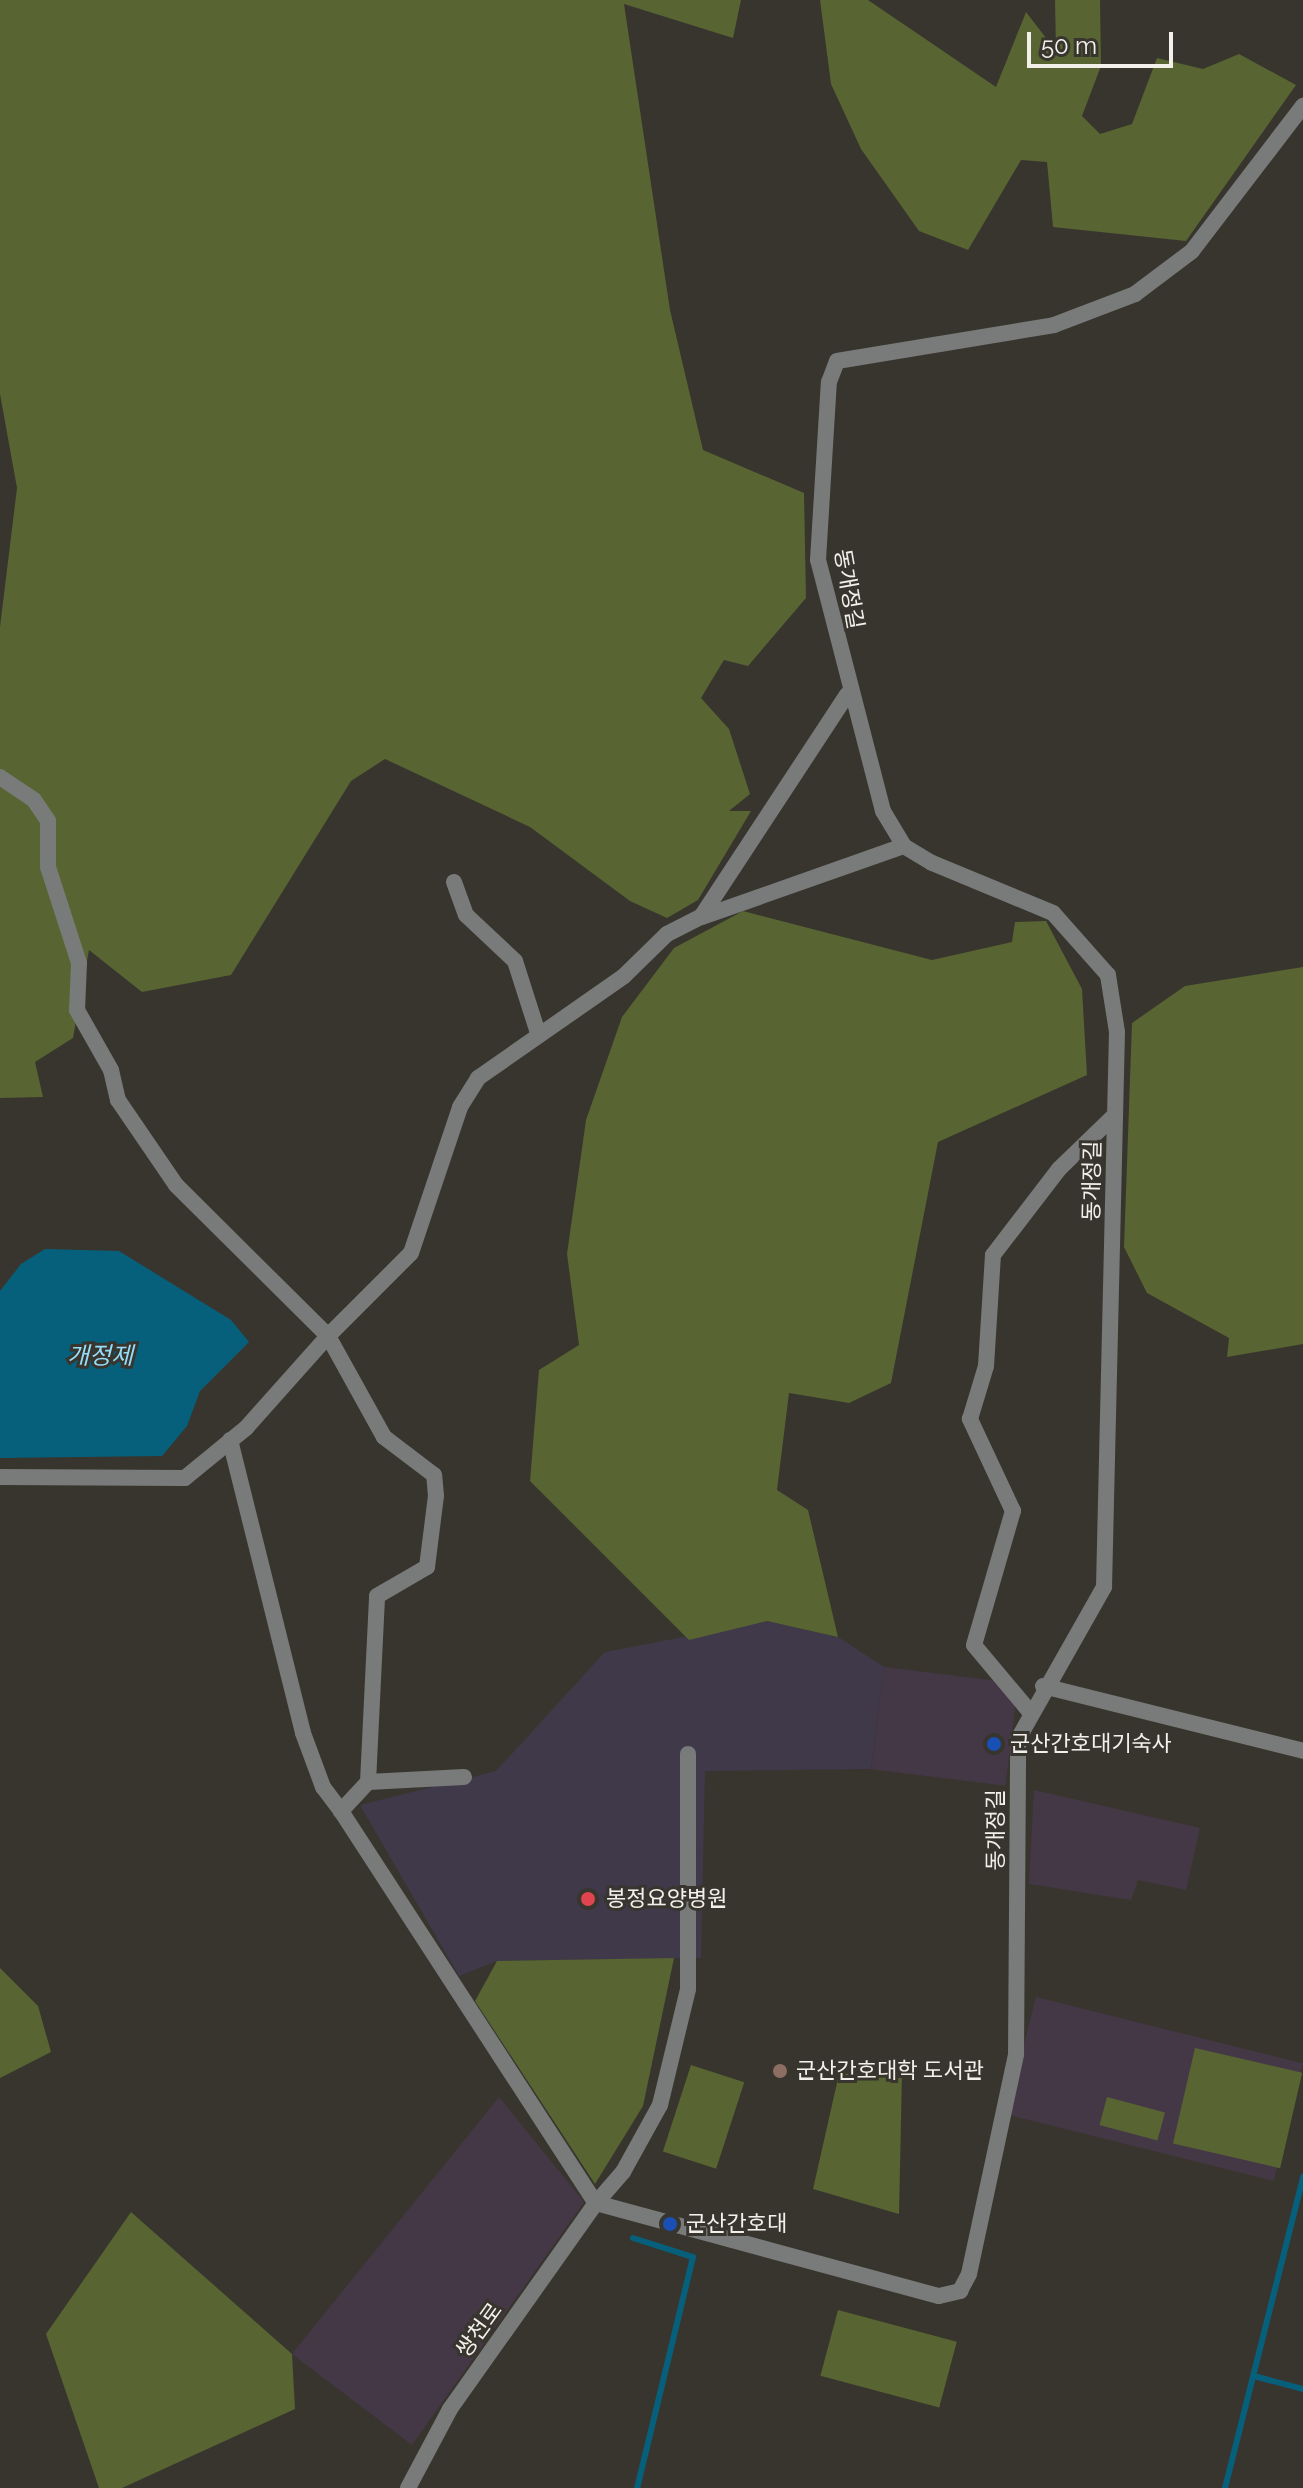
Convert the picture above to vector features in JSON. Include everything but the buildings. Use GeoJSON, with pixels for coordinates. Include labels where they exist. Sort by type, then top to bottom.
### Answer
{"type":"FeatureCollection","features":[{"type":"Feature","properties":{"kind":"street","name":"동개정길"},"geometry":{"type":"LineString","coordinates":[[596,2203],[939,2296],[960,2291],[1016,2054],[1018,1739],[1043,1686],[1104,1587],[1117,1032],[1108,975],[1053,913],[904,846],[883,811],[847,695],[818,560],[829,382],[837,361],[1054,325],[1135,294],[1192,251],[1303,106]]}},
{"type":"Feature","properties":{"kind":"street"},"geometry":{"type":"LineString","coordinates":[[701,917],[847,695]]}},
{"type":"Feature","properties":{"kind":"street"},"geometry":{"type":"LineString","coordinates":[[0,777],[34,800],[48,821],[48,867],[79,963],[77,1010],[111,1070],[118,1100],[176,1185],[328,1336],[384,1437],[434,1475],[436,1496],[427,1567],[377,1596],[368,1782],[341,1811]]}},
{"type":"Feature","properties":{"kind":"street"},"geometry":{"type":"LineString","coordinates":[[0,1477],[185,1478],[230,1440],[411,1253],[460,1107],[478,1078],[538,1033],[624,976],[667,934],[701,917],[763,901],[904,846]]}},
{"type":"Feature","properties":{"kind":"street"},"geometry":{"type":"LineString","coordinates":[[454,882],[466,915],[515,961],[538,1033]]}},
{"type":"Feature","properties":{"kind":"street"},"geometry":{"type":"LineString","coordinates":[[1030,1712],[974,1645],[1013,1511],[970,1419],[986,1366],[993,1255],[1059,1169],[1115,1115]]}},
{"type":"Feature","properties":{"kind":"street"},"geometry":{"type":"LineString","coordinates":[[230,1440],[303,1733],[323,1787],[596,2203]]}},
{"type":"Feature","properties":{"kind":"street"},"geometry":{"type":"LineString","coordinates":[[1043,1686],[1303,1751]]}},
{"type":"Feature","properties":{"kind":"street","name":"쌍천로"},"geometry":{"type":"LineString","coordinates":[[408,2488],[450,2409],[596,2203],[623,2172],[660,2105],[688,1989],[688,1754]]}},
{"type":"Feature","properties":{"kind":"street"},"geometry":{"type":"LineString","coordinates":[[368,1782],[464,1777]]}},
{"type":"Feature","properties":{"kind":"shaded area"},"geometry":{"type":"Polygon","coordinates":[[[767,1621],[838,1637],[884,1667],[871,1769],[705,1771],[701,1958],[497,1961],[459,1976],[360,1805],[496,1771],[605,1652],[767,1621]]]}},
{"type":"Feature","properties":{"kind":"shaded area"},"geometry":{"type":"Polygon","coordinates":[[[884,1667],[1018,1683],[1005,1786],[871,1769],[884,1667]]]}},
{"type":"Feature","properties":{"kind":"shaded area"},"geometry":{"type":"Polygon","coordinates":[[[1034,1790],[1200,1828],[1186,1890],[1138,1880],[1131,1900],[1029,1884],[1034,1790]]]}},
{"type":"Feature","properties":{"kind":"shaded area"},"geometry":{"type":"Polygon","coordinates":[[[1036,1997],[1303,2064],[1274,2181],[1007,2114],[1036,1997]]]}},
{"type":"Feature","properties":{"kind":"shaded area"},"geometry":{"type":"Polygon","coordinates":[[[499,2097],[584,2202],[412,2445],[292,2354],[499,2097]]]}},
{"type":"Feature","properties":{"kind":"green space"},"geometry":{"type":"Polygon","coordinates":[[[0,0],[741,0],[733,38],[624,4],[670,310],[703,450],[804,493],[806,598],[748,666],[724,660],[701,698],[729,729],[750,794],[729,811],[751,811],[698,900],[667,918],[630,901],[530,827],[385,759],[351,781],[231,975],[142,992],[89,950],[73,1038],[35,1062],[43,1097],[0,1098],[0,627],[17,488],[0,394],[0,0]]]}},
{"type":"Feature","properties":{"kind":"green space"},"geometry":{"type":"Polygon","coordinates":[[[820,0],[868,0],[996,87],[1026,12],[1056,51],[1055,0],[1100,0],[1101,66],[1082,116],[1100,134],[1132,124],[1157,58],[1203,69],[1239,54],[1296,85],[1186,241],[1053,227],[1047,162],[1021,160],[968,250],[919,231],[861,149],[831,84],[820,0]]]}},
{"type":"Feature","properties":{"kind":"green space"},"geometry":{"type":"Polygon","coordinates":[[[743,911],[932,960],[1012,942],[1015,922],[1046,921],[1082,989],[1087,1075],[938,1142],[891,1383],[849,1403],[789,1393],[777,1490],[808,1510],[838,1637],[767,1621],[689,1640],[530,1481],[539,1370],[579,1345],[567,1254],[586,1120],[622,1017],[674,948],[743,911]]]}},
{"type":"Feature","properties":{"kind":"green space"},"geometry":{"type":"Polygon","coordinates":[[[1303,967],[1303,1344],[1227,1357],[1229,1338],[1147,1293],[1124,1247],[1132,1023],[1185,986],[1303,967]]]}},
{"type":"Feature","properties":{"kind":"green space"},"geometry":{"type":"Polygon","coordinates":[[[674,1958],[643,2106],[595,2184],[475,2001],[497,1961],[674,1958]]]}},
{"type":"Feature","properties":{"kind":"green space"},"geometry":{"type":"Polygon","coordinates":[[[0,1968],[38,2006],[51,2052],[0,2078],[0,1968]]]}},
{"type":"Feature","properties":{"kind":"green space"},"geometry":{"type":"Polygon","coordinates":[[[1195,2048],[1302,2073],[1280,2168],[1173,2143],[1195,2048]]]}},
{"type":"Feature","properties":{"kind":"green space"},"geometry":{"type":"Polygon","coordinates":[[[691,2065],[744,2082],[716,2169],[663,2152],[691,2065]]]}},
{"type":"Feature","properties":{"kind":"green space"},"geometry":{"type":"Polygon","coordinates":[[[902,2073],[899,2214],[813,2189],[839,2074],[902,2073]]]}},
{"type":"Feature","properties":{"kind":"green space"},"geometry":{"type":"Polygon","coordinates":[[[1107,2097],[1165,2113],[1157,2141],[1099,2125],[1107,2097]]]}},
{"type":"Feature","properties":{"kind":"green space"},"geometry":{"type":"Polygon","coordinates":[[[131,2212],[292,2354],[295,2409],[122,2488],[99,2488],[46,2334],[131,2212]]]}},
{"type":"Feature","properties":{"kind":"green space"},"geometry":{"type":"Polygon","coordinates":[[[838,2310],[957,2342],[939,2408],[820,2376],[838,2310]]]}},
{"type":"Feature","properties":{"kind":"water","name":"개정제"},"geometry":{"type":"Polygon","coordinates":[[[45,1249],[119,1251],[231,1320],[249,1342],[200,1391],[187,1426],[162,1456],[0,1458],[0,1291],[21,1264],[45,1249]]]}},
{"type":"Feature","properties":{"kind":"waterway"},"geometry":{"type":"LineString","coordinates":[[1225,2488],[1303,2177]]}},
{"type":"Feature","properties":{"kind":"waterway"},"geometry":{"type":"LineString","coordinates":[[633,2238],[693,2257],[637,2488]]}},
{"type":"Feature","properties":{"kind":"waterway"},"geometry":{"type":"LineString","coordinates":[[1254,2376],[1303,2389]]}},
{"type":"Feature","properties":{"kind":"place","name":"군산간호대기숙사"},"geometry":{"type":"Point","coordinates":[994,1744]}},
{"type":"Feature","properties":{"kind":"place","name":"봉정요양병원"},"geometry":{"type":"Point","coordinates":[588,1899]}},
{"type":"Feature","properties":{"kind":"place","name":"군산간호대학 도서관"},"geometry":{"type":"Point","coordinates":[780,2071]}},
{"type":"Feature","properties":{"kind":"place","name":"군산간호대"},"geometry":{"type":"Point","coordinates":[670,2224]}}]}
